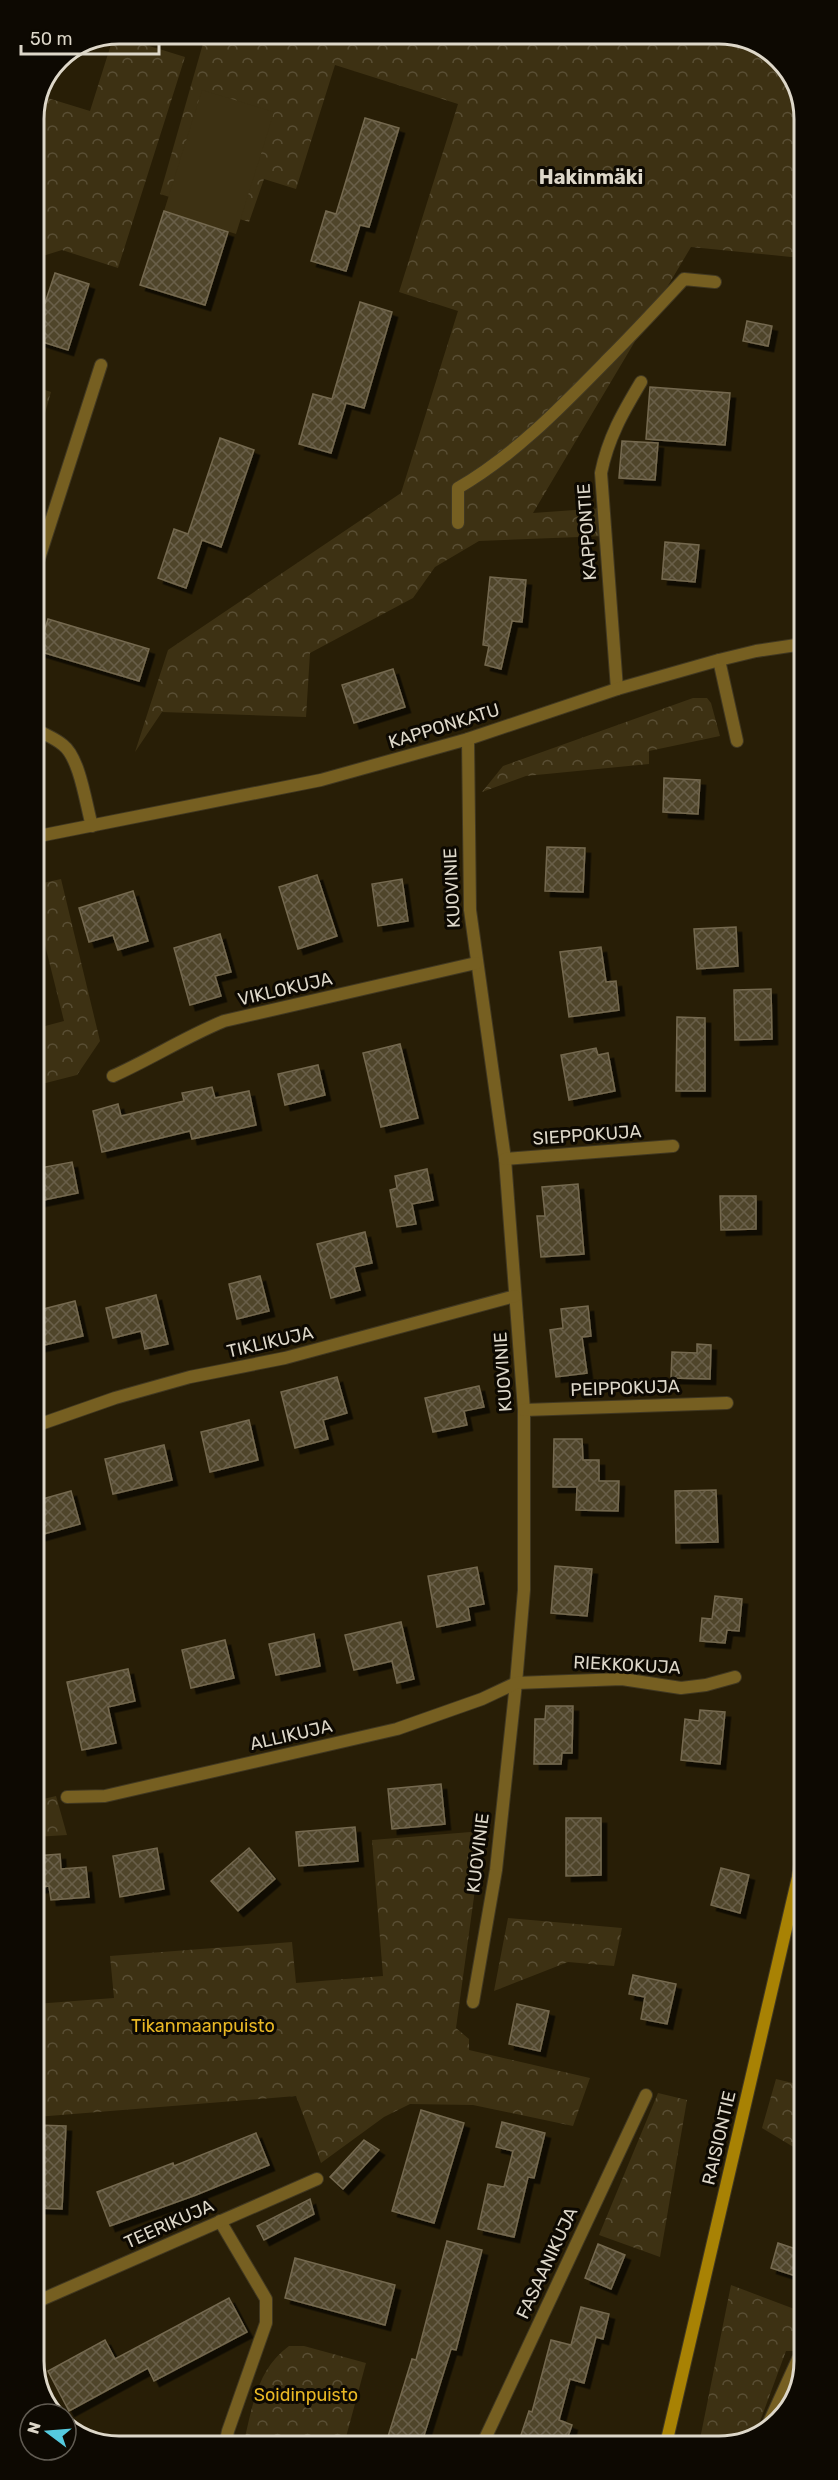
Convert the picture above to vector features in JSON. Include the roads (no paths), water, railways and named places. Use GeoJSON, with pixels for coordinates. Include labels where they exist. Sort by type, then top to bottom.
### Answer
{"type":"FeatureCollection","features":[{"type":"Feature","properties":{"kind":"main road","name":"RAISIONTIE"},"geometry":{"type":"LineString","coordinates":[[668,2436],[794,1894]]}},
{"type":"Feature","properties":{"kind":"street"},"geometry":{"type":"LineString","coordinates":[[458,523],[458,488],[484,473],[566,402],[684,279],[715,282]]}},
{"type":"Feature","properties":{"kind":"street"},"geometry":{"type":"LineString","coordinates":[[44,543],[101,365]]}},
{"type":"Feature","properties":{"kind":"street","name":"KAPPONTIE"},"geometry":{"type":"LineString","coordinates":[[617,689],[601,473],[606,447],[618,420],[640,382]]}},
{"type":"Feature","properties":{"kind":"street","name":"KAPPONKATU"},"geometry":{"type":"LineString","coordinates":[[44,835],[321,780],[468,739],[617,689],[719,660],[794,645]]}},
{"type":"Feature","properties":{"kind":"street"},"geometry":{"type":"LineString","coordinates":[[719,660],[737,741]]}},
{"type":"Feature","properties":{"kind":"street"},"geometry":{"type":"LineString","coordinates":[[44,733],[62,743],[75,762],[92,826]]}},
{"type":"Feature","properties":{"kind":"street","name":"KUOVINIE"},"geometry":{"type":"LineString","coordinates":[[468,739],[470,910],[505,1160],[524,1410],[524,1590],[516,1683],[496,1870],[473,2002]]}},
{"type":"Feature","properties":{"kind":"street","name":"VIKLOKUJA"},"geometry":{"type":"LineString","coordinates":[[113,1076],[168,1050],[185,1037],[224,1021],[476,963]]}},
{"type":"Feature","properties":{"kind":"street","name":"SIEPPOKUJA"},"geometry":{"type":"LineString","coordinates":[[505,1160],[672,1146]]}},
{"type":"Feature","properties":{"kind":"street","name":"TIKLIKUJA"},"geometry":{"type":"LineString","coordinates":[[44,1423],[115,1398],[179,1380],[285,1358],[515,1296]]}},
{"type":"Feature","properties":{"kind":"street","name":"PEIPPOKUJA"},"geometry":{"type":"LineString","coordinates":[[524,1410],[727,1403]]}},
{"type":"Feature","properties":{"kind":"street","name":"RIEKKOKUJA"},"geometry":{"type":"LineString","coordinates":[[516,1683],[622,1679],[681,1688],[706,1685],[735,1677]]}},
{"type":"Feature","properties":{"kind":"street","name":"ALLIKUJA"},"geometry":{"type":"LineString","coordinates":[[66,1797],[105,1796],[397,1729],[482,1699],[516,1683]]}},
{"type":"Feature","properties":{"kind":"street","name":"FASAANIKUJA"},"geometry":{"type":"LineString","coordinates":[[486,2436],[645,2095]]}},
{"type":"Feature","properties":{"kind":"street","name":"TEERIKUJA"},"geometry":{"type":"LineString","coordinates":[[44,2298],[317,2179]]}},
{"type":"Feature","properties":{"kind":"street"},"geometry":{"type":"LineString","coordinates":[[220,2221],[266,2299],[266,2323],[227,2436]]}},
{"type":"Feature","properties":{"kind":"street"},"geometry":{"type":"LineString","coordinates":[[773,2413],[794,2368]]}},
{"type":"Feature","properties":{"kind":"district","name":"Hakinmäki"},"geometry":{"type":"Point","coordinates":[591,177]}},
{"type":"Feature","properties":{"kind":"park label","name":"Tikanmaanpuisto"},"geometry":{"type":"Point","coordinates":[203,2026]}},
{"type":"Feature","properties":{"kind":"park label","name":"Soidinpuisto"},"geometry":{"type":"Point","coordinates":[306,2395]}}]}
